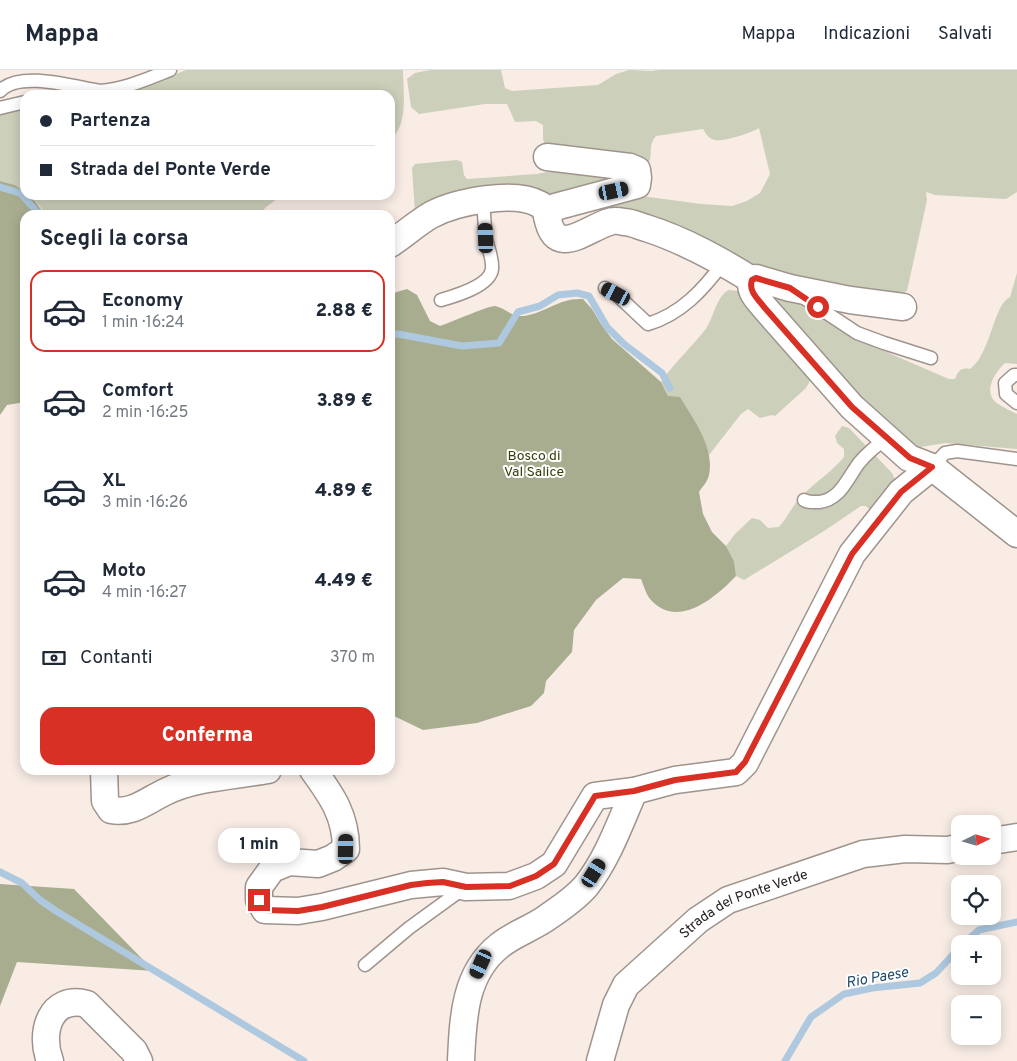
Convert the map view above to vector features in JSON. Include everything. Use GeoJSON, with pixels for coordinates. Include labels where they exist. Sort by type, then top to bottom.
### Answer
{"type":"FeatureCollection","features":[{"type":"Feature","properties":{"kind":"street"},"geometry":{"type":"LineString","coordinates":[[547,157],[630,166],[637,170],[638,178],[637,186],[556,207],[547,216]]}},
{"type":"Feature","properties":{"kind":"street"},"geometry":{"type":"LineString","coordinates":[[395,241],[432,215],[454,206],[482,199],[506,197],[540,204],[545,209],[552,234],[564,240],[611,221],[627,222],[682,241],[752,280],[756,278],[790,288],[850,300],[903,307]]}},
{"type":"Feature","properties":{"kind":"street"},"geometry":{"type":"LineString","coordinates":[[752,280],[750,285],[752,291],[852,407],[910,458],[932,467],[1017,534]]}},
{"type":"Feature","properties":{"kind":"street"},"geometry":{"type":"LineString","coordinates":[[316,775],[328,790],[340,813],[346,831],[346,849],[333,858],[318,864],[289,862],[272,870],[259,887],[259,900],[265,910],[298,911],[322,907],[411,885],[443,882],[466,887],[510,886],[536,876],[554,864],[595,796],[634,791],[675,780],[736,772],[749,755],[852,554],[901,492],[932,467]]}},
{"type":"Feature","properties":{"kind":"street"},"geometry":{"type":"LineString","coordinates":[[104,775],[105,801],[111,810],[121,812],[135,809],[165,791],[192,782],[236,775]]}},
{"type":"Feature","properties":{"kind":"street"},"geometry":{"type":"LineString","coordinates":[[461,1061],[462,1029],[468,991],[481,964],[500,945],[570,902],[586,885],[610,848],[634,791]]}},
{"type":"Feature","properties":{"kind":"street"},"geometry":{"type":"LineString","coordinates":[[1001,840],[1017,837]]}},
{"type":"Feature","properties":{"kind":"street","name":"Strada del Ponte Verde"},"geometry":{"type":"LineString","coordinates":[[600,1061],[616,1004],[626,985],[698,920],[728,900],[863,854],[905,849],[951,850]]}},
{"type":"Feature","properties":{"kind":"street"},"geometry":{"type":"LineString","coordinates":[[50,1061],[45,1048],[46,1027],[53,1013],[65,1004],[76,1001],[87,1004],[134,1051],[139,1061]]}},
{"type":"Feature","properties":{"kind":"lane"},"geometry":{"type":"LineString","coordinates":[[111,90],[126,87],[170,70]]}},
{"type":"Feature","properties":{"kind":"lane"},"geometry":{"type":"LineString","coordinates":[[0,83],[32,79],[94,90]]}},
{"type":"Feature","properties":{"kind":"lane"},"geometry":{"type":"LineString","coordinates":[[0,91],[3,87],[14,82]]}},
{"type":"Feature","properties":{"kind":"lane"},"geometry":{"type":"LineString","coordinates":[[0,108],[20,103]]}},
{"type":"Feature","properties":{"kind":"lane"},"geometry":{"type":"LineString","coordinates":[[440,300],[464,292],[484,281],[492,270],[491,252],[486,238],[482,199]]}},
{"type":"Feature","properties":{"kind":"lane"},"geometry":{"type":"LineString","coordinates":[[606,288],[616,294],[648,324],[665,319],[695,297],[723,263]]}},
{"type":"Feature","properties":{"kind":"lane"},"geometry":{"type":"LineString","coordinates":[[790,288],[857,333],[931,358]]}},
{"type":"Feature","properties":{"kind":"lane"},"geometry":{"type":"LineString","coordinates":[[1017,375],[1014,375],[1005,383],[1006,394],[1017,403]]}},
{"type":"Feature","properties":{"kind":"lane"},"geometry":{"type":"LineString","coordinates":[[804,500],[809,503],[828,501],[841,490],[870,451],[888,437]]}},
{"type":"Feature","properties":{"kind":"lane"},"geometry":{"type":"LineString","coordinates":[[932,467],[945,453],[957,451],[1017,459]]}},
{"type":"Feature","properties":{"kind":"lane"},"geometry":{"type":"LineString","coordinates":[[365,965],[409,928],[466,887]]}},
{"type":"Feature","properties":{"kind":"green space"},"geometry":{"type":"Polygon","coordinates":[[[186,70],[403,70],[404,107],[400,126],[395,134],[395,90],[136,90],[186,70]]]}},
{"type":"Feature","properties":{"kind":"green space"},"geometry":{"type":"Polygon","coordinates":[[[430,70],[501,70],[505,88],[512,91],[598,85],[616,74],[629,70],[1017,70],[1017,192],[1006,199],[935,195],[926,192],[927,200],[907,291],[896,295],[783,282],[606,209],[605,203],[634,195],[732,206],[747,201],[760,193],[770,174],[759,128],[724,140],[709,137],[703,129],[656,136],[653,140],[651,157],[648,164],[546,150],[543,139],[543,125],[536,121],[515,122],[507,104],[485,104],[419,114],[411,107],[407,79],[415,73],[430,70]]]}},
{"type":"Feature","properties":{"kind":"green space"},"geometry":{"type":"Polygon","coordinates":[[[20,98],[20,188],[15,185],[0,181],[0,104],[20,98]]]}},
{"type":"Feature","properties":{"kind":"green space"},"geometry":{"type":"Polygon","coordinates":[[[457,160],[462,162],[464,175],[467,179],[537,174],[561,169],[620,178],[563,199],[415,212],[412,168],[415,164],[457,160]]]}},
{"type":"Feature","properties":{"kind":"green space"},"geometry":{"type":"Polygon","coordinates":[[[0,181],[15,185],[20,188],[20,200],[34,200],[41,210],[20,210],[20,403],[7,405],[0,415],[0,181]]]}},
{"type":"Feature","properties":{"kind":"green space"},"geometry":{"type":"Polygon","coordinates":[[[34,200],[275,200],[264,210],[43,210],[34,200]]]}},
{"type":"Feature","properties":{"kind":"green space"},"geometry":{"type":"Polygon","coordinates":[[[1017,273],[1017,364],[1005,363],[994,377],[990,389],[993,399],[998,404],[1017,414],[1017,449],[945,443],[921,447],[913,444],[810,351],[769,291],[794,301],[863,342],[949,379],[955,379],[958,372],[962,369],[970,369],[983,353],[995,319],[1004,302],[1010,297],[1017,273]]]}},
{"type":"Feature","properties":{"kind":"green space","name":"Bosco di Val Salice"},"geometry":{"type":"Polygon","coordinates":[[[407,289],[417,295],[430,321],[440,326],[495,306],[515,315],[523,316],[566,301],[583,299],[612,339],[661,382],[668,396],[680,397],[702,434],[709,454],[710,465],[706,482],[699,492],[703,514],[712,532],[726,546],[734,561],[736,576],[707,601],[684,611],[673,612],[662,608],[651,600],[646,593],[641,579],[623,578],[596,600],[574,630],[572,652],[546,681],[544,693],[531,706],[477,723],[423,730],[395,716],[395,293],[407,289]]]}},
{"type":"Feature","properties":{"kind":"green space"},"geometry":{"type":"Polygon","coordinates":[[[729,290],[738,291],[809,372],[811,379],[806,388],[775,416],[760,418],[748,409],[741,414],[709,455],[698,427],[668,396],[661,382],[705,330],[721,297],[729,290]]]}},
{"type":"Feature","properties":{"kind":"green space"},"geometry":{"type":"Polygon","coordinates":[[[842,426],[849,428],[892,473],[895,479],[872,508],[869,509],[866,506],[861,506],[744,580],[736,576],[734,561],[726,546],[735,534],[752,518],[760,520],[768,528],[779,527],[799,499],[844,457],[844,449],[837,443],[835,436],[842,426]]]}},
{"type":"Feature","properties":{"kind":"green space"},"geometry":{"type":"Polygon","coordinates":[[[0,884],[74,889],[154,971],[17,962],[0,1006],[0,884]]]}},
{"type":"Feature","properties":{"kind":"waterway"},"geometry":{"type":"LineString","coordinates":[[0,187],[20,193]]}},
{"type":"Feature","properties":{"kind":"waterway"},"geometry":{"type":"LineString","coordinates":[[26,200],[35,210]]}},
{"type":"Feature","properties":{"kind":"waterway"},"geometry":{"type":"LineString","coordinates":[[395,334],[462,346],[499,343],[518,312],[540,306],[558,295],[577,293],[589,296],[607,327],[624,344],[662,373],[670,388]]}},
{"type":"Feature","properties":{"kind":"waterway"},"geometry":{"type":"LineString","coordinates":[[0,872],[22,883],[40,900],[56,911],[304,1061]]}},
{"type":"Feature","properties":{"kind":"waterway","name":"Rio Paese"},"geometry":{"type":"LineString","coordinates":[[973,935],[979,930],[1017,922]]}},
{"type":"Feature","properties":{"kind":"waterway","name":"Rio Paese"},"geometry":{"type":"LineString","coordinates":[[785,1061],[811,1017],[844,994],[872,988],[920,983],[936,973],[951,957]]}},
{"type":"Feature","properties":{"kind":"route"},"geometry":{"type":"LineString","coordinates":[[259,900],[265,910],[298,911],[411,885],[443,882],[466,887],[510,886],[536,876],[554,864],[595,796],[634,791],[675,780],[736,772],[745,762],[852,554],[901,492],[932,467],[910,458],[852,407],[764,307],[752,291],[750,285],[752,280],[756,278],[790,288],[818,307]]}}]}
